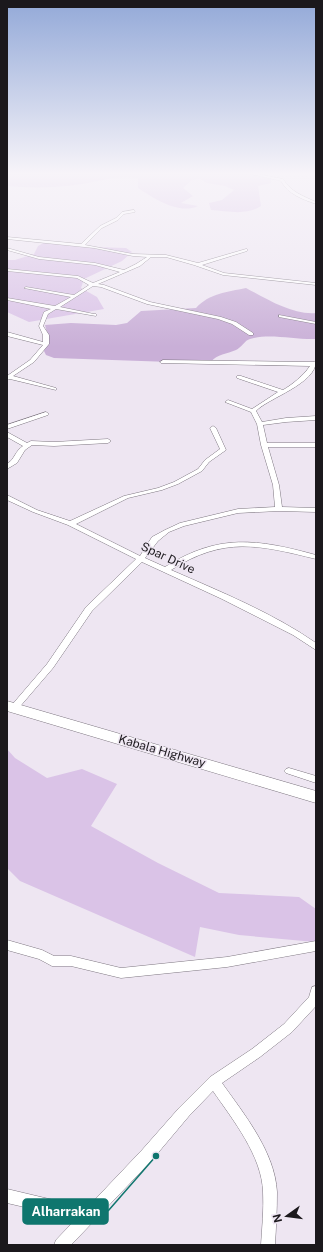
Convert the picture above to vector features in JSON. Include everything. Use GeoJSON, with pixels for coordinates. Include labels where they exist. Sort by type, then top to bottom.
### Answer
{"type":"FeatureCollection","features":[{"type":"Feature","properties":{"kind":"main road","name":"Kabala Highway"},"geometry":{"type":"LineString","coordinates":[[10,707],[316,796]]}},
{"type":"Feature","properties":{"kind":"street"},"geometry":{"type":"LineString","coordinates":[[82,246],[98,230]]}},
{"type":"Feature","properties":{"kind":"street"},"geometry":{"type":"LineString","coordinates":[[7,238],[82,246],[145,258],[166,256],[223,274],[316,284]]}},
{"type":"Feature","properties":{"kind":"street"},"geometry":{"type":"LineString","coordinates":[[7,249],[39,258],[95,264],[123,271]]}},
{"type":"Feature","properties":{"kind":"street"},"geometry":{"type":"LineString","coordinates":[[197,265],[246,250]]}},
{"type":"Feature","properties":{"kind":"street"},"geometry":{"type":"LineString","coordinates":[[8,378],[16,370],[32,361],[46,344],[46,335],[41,326],[46,313],[92,285],[115,276],[145,258]]}},
{"type":"Feature","properties":{"kind":"street"},"geometry":{"type":"LineString","coordinates":[[7,270],[78,277],[92,285],[102,286],[149,303],[219,318],[234,324],[251,334]]}},
{"type":"Feature","properties":{"kind":"street"},"geometry":{"type":"LineString","coordinates":[[26,288],[74,296]]}},
{"type":"Feature","properties":{"kind":"street"},"geometry":{"type":"LineString","coordinates":[[7,299],[94,315]]}},
{"type":"Feature","properties":{"kind":"street"},"geometry":{"type":"LineString","coordinates":[[281,316],[316,323]]}},
{"type":"Feature","properties":{"kind":"street"},"geometry":{"type":"LineString","coordinates":[[7,334],[46,344]]}},
{"type":"Feature","properties":{"kind":"street"},"geometry":{"type":"LineString","coordinates":[[163,362],[315,364]]}},
{"type":"Feature","properties":{"kind":"street"},"geometry":{"type":"LineString","coordinates":[[253,411],[255,408],[292,387],[307,374],[315,364]]}},
{"type":"Feature","properties":{"kind":"street"},"geometry":{"type":"LineString","coordinates":[[239,376],[282,392]]}},
{"type":"Feature","properties":{"kind":"street"},"geometry":{"type":"LineString","coordinates":[[8,378],[54,390]]}},
{"type":"Feature","properties":{"kind":"street"},"geometry":{"type":"LineString","coordinates":[[228,402],[253,411],[260,424],[264,445],[276,485],[280,509]]}},
{"type":"Feature","properties":{"kind":"street"},"geometry":{"type":"LineString","coordinates":[[7,427],[46,414]]}},
{"type":"Feature","properties":{"kind":"street"},"geometry":{"type":"LineString","coordinates":[[260,424],[286,420],[316,418]]}},
{"type":"Feature","properties":{"kind":"street"},"geometry":{"type":"LineString","coordinates":[[70,524],[126,497],[160,489],[200,470],[207,461],[223,450],[212,428]]}},
{"type":"Feature","properties":{"kind":"street"},"geometry":{"type":"LineString","coordinates":[[7,434],[26,445]]}},
{"type":"Feature","properties":{"kind":"street"},"geometry":{"type":"LineString","coordinates":[[7,467],[16,462],[26,445],[31,443],[54,444],[108,440]]}},
{"type":"Feature","properties":{"kind":"street"},"geometry":{"type":"LineString","coordinates":[[264,445],[316,445]]}},
{"type":"Feature","properties":{"kind":"street","name":"Spar Drive"},"geometry":{"type":"LineString","coordinates":[[7,496],[35,511],[70,524],[296,633],[316,647]]}},
{"type":"Feature","properties":{"kind":"street"},"geometry":{"type":"LineString","coordinates":[[10,707],[50,666],[89,609],[140,559],[155,539],[167,530],[182,524],[238,511],[280,509],[316,510]]}},
{"type":"Feature","properties":{"kind":"street"},"geometry":{"type":"LineString","coordinates":[[165,570],[179,560],[198,552],[234,544],[262,546],[316,557]]}},
{"type":"Feature","properties":{"kind":"street"},"geometry":{"type":"LineString","coordinates":[[289,771],[316,780]]}},
{"type":"Feature","properties":{"kind":"street"},"geometry":{"type":"LineString","coordinates":[[7,945],[42,955],[52,961],[71,961],[121,973],[227,962],[316,946]]}},
{"type":"Feature","properties":{"kind":"street"},"geometry":{"type":"LineString","coordinates":[[61,1245],[88,1215],[147,1155],[184,1112],[214,1081],[256,1053],[288,1028],[315,999],[316,991]]}},
{"type":"Feature","properties":{"kind":"street"},"geometry":{"type":"LineString","coordinates":[[214,1081],[245,1127],[264,1161],[270,1191],[268,1245]]}},
{"type":"Feature","properties":{"kind":"street"},"geometry":{"type":"LineString","coordinates":[[7,1196],[88,1215]]}},
{"type":"Feature","properties":{"kind":"shaded area"},"geometry":{"type":"Polygon","coordinates":[[[47,241],[93,247],[126,248],[132,252],[122,261],[84,279],[81,288],[97,297],[104,309],[29,322],[7,312],[7,260],[15,260],[34,254],[38,246],[47,241]]]}},
{"type":"Feature","properties":{"kind":"shaded area"},"geometry":{"type":"Polygon","coordinates":[[[246,288],[289,309],[307,313],[316,313],[316,339],[257,337],[248,340],[238,349],[213,359],[211,362],[200,363],[54,358],[46,355],[44,351],[48,337],[45,325],[71,323],[116,325],[127,323],[141,311],[196,308],[201,303],[213,296],[246,288]]]}},
{"type":"Feature","properties":{"kind":"shaded area"},"geometry":{"type":"Polygon","coordinates":[[[7,749],[15,758],[47,778],[82,769],[117,784],[91,826],[158,863],[219,893],[299,897],[316,909],[315,942],[239,935],[200,927],[195,957],[20,881],[7,868],[7,749]]]}},
{"type":"Feature","properties":{"kind":"place","name":"Alharrakan"},"geometry":{"type":"Point","coordinates":[156,1156]}}]}
